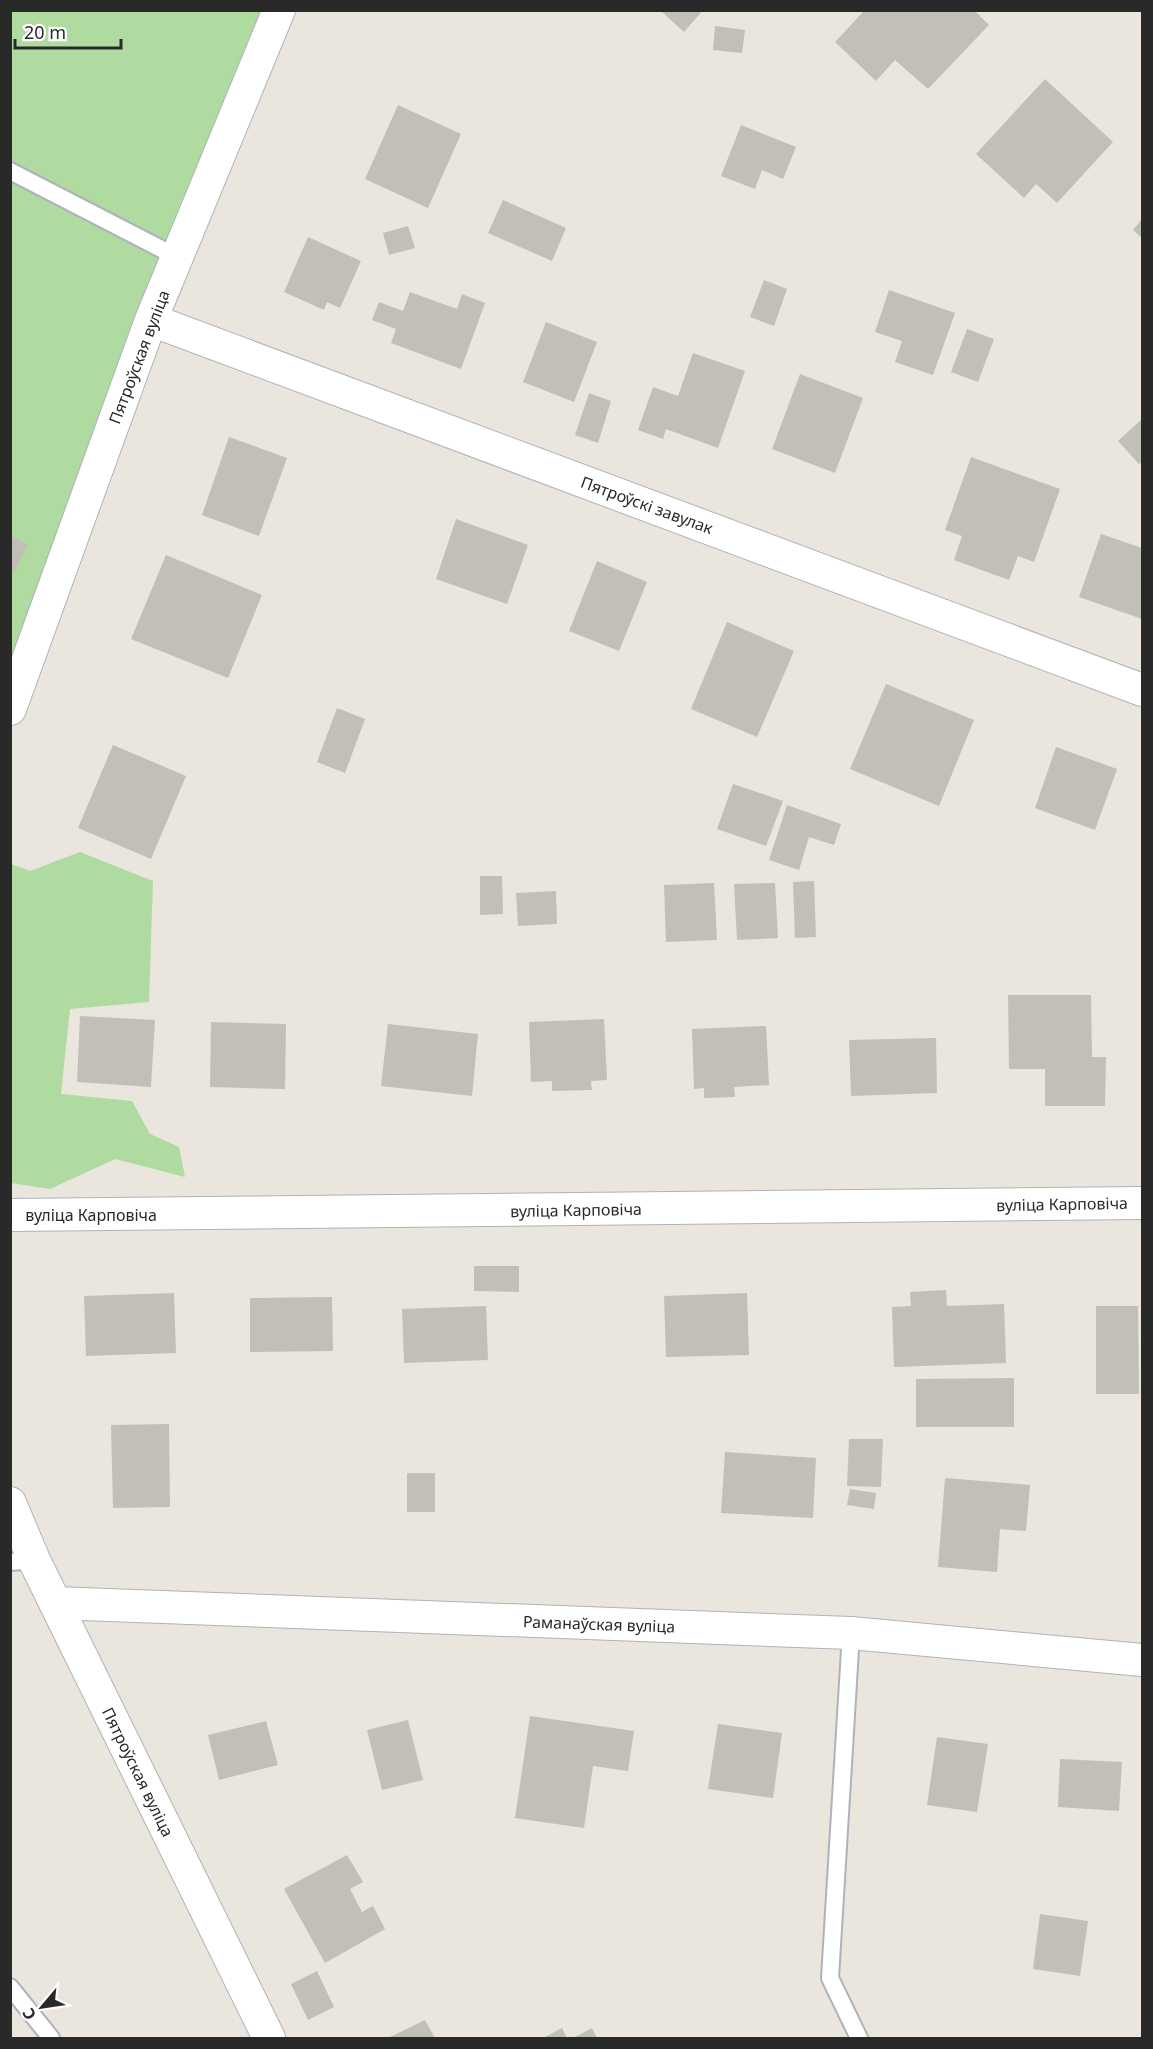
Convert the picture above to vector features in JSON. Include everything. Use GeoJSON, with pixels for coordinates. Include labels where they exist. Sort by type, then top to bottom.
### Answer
{"type":"FeatureCollection","features":[{"type":"Feature","properties":{"kind":"street","name":"Пятроўская вуліца"},"geometry":{"type":"LineString","coordinates":[[10,709],[151,320],[279,10]]}},
{"type":"Feature","properties":{"kind":"street","name":"Пятроўскі завулак"},"geometry":{"type":"LineString","coordinates":[[151,320],[1143,690]]}},
{"type":"Feature","properties":{"kind":"street","name":"вуліца Карповіча"},"geometry":{"type":"LineString","coordinates":[[10,1215],[1143,1203]]}},
{"type":"Feature","properties":{"kind":"street","name":"Пятроўская вуліца"},"geometry":{"type":"LineString","coordinates":[[10,1503],[22,1562],[55,1603],[269,2038]]}},
{"type":"Feature","properties":{"kind":"street","name":"Раманаўская вуліца"},"geometry":{"type":"LineString","coordinates":[[55,1603],[851,1633],[1143,1660]]}},
{"type":"Feature","properties":{"kind":"lane"},"geometry":{"type":"LineString","coordinates":[[10,171],[177,257]]}},
{"type":"Feature","properties":{"kind":"lane"},"geometry":{"type":"LineString","coordinates":[[851,1633],[830,1978],[859,2038]]}},
{"type":"Feature","properties":{"kind":"lane"},"geometry":{"type":"LineString","coordinates":[[10,1987],[51,2038]]}},
{"type":"Feature","properties":{"kind":"green space"},"geometry":{"type":"Polygon","coordinates":[[[11,11],[279,11],[11,709],[11,11]]]}},
{"type":"Feature","properties":{"kind":"green space"},"geometry":{"type":"Polygon","coordinates":[[[80,852],[153,881],[149,1002],[70,1009],[61,1094],[132,1101],[150,1134],[179,1147],[185,1177],[115,1159],[50,1189],[11,1183],[11,864],[30,871],[80,852]]]}},
{"type":"Feature","properties":{"kind":"building"},"geometry":{"type":"Polygon","coordinates":[[[660,10],[703,10],[684,32],[660,10]]]}},
{"type":"Feature","properties":{"kind":"building"},"geometry":{"type":"Polygon","coordinates":[[[865,10],[974,10],[989,25],[928,89],[895,60],[876,81],[835,42],[865,10]]]}},
{"type":"Feature","properties":{"kind":"building"},"geometry":{"type":"Polygon","coordinates":[[[715,26],[745,30],[742,53],[713,50],[715,26]]]}},
{"type":"Feature","properties":{"kind":"building"},"geometry":{"type":"Polygon","coordinates":[[[1045,79],[1113,142],[1057,203],[1036,184],[1024,198],[976,154],[1045,79]]]}},
{"type":"Feature","properties":{"kind":"building"},"geometry":{"type":"Polygon","coordinates":[[[398,105],[461,134],[428,208],[365,179],[398,105]]]}},
{"type":"Feature","properties":{"kind":"building"},"geometry":{"type":"Polygon","coordinates":[[[741,125],[796,147],[783,179],[762,170],[755,189],[721,176],[741,125]]]}},
{"type":"Feature","properties":{"kind":"building"},"geometry":{"type":"Polygon","coordinates":[[[503,200],[566,228],[552,261],[488,233],[503,200]]]}},
{"type":"Feature","properties":{"kind":"building"},"geometry":{"type":"Polygon","coordinates":[[[1142,219],[1142,238],[1133,230],[1142,219]]]}},
{"type":"Feature","properties":{"kind":"building"},"geometry":{"type":"Polygon","coordinates":[[[408,226],[415,248],[389,255],[383,233],[408,226]]]}},
{"type":"Feature","properties":{"kind":"building"},"geometry":{"type":"Polygon","coordinates":[[[308,237],[361,261],[340,308],[327,302],[324,310],[284,292],[308,237]]]}},
{"type":"Feature","properties":{"kind":"building"},"geometry":{"type":"Polygon","coordinates":[[[764,280],[787,289],[774,326],[750,317],[764,280]]]}},
{"type":"Feature","properties":{"kind":"building"},"geometry":{"type":"Polygon","coordinates":[[[889,290],[955,313],[933,375],[895,362],[902,341],[875,332],[889,290]]]}},
{"type":"Feature","properties":{"kind":"building"},"geometry":{"type":"Polygon","coordinates":[[[410,292],[457,309],[462,294],[485,303],[461,369],[391,343],[396,329],[372,320],[379,302],[403,311],[410,292]]]}},
{"type":"Feature","properties":{"kind":"building"},"geometry":{"type":"Polygon","coordinates":[[[546,322],[597,342],[574,402],[523,382],[546,322]]]}},
{"type":"Feature","properties":{"kind":"building"},"geometry":{"type":"Polygon","coordinates":[[[967,329],[994,339],[978,382],[951,372],[967,329]]]}},
{"type":"Feature","properties":{"kind":"building"},"geometry":{"type":"Polygon","coordinates":[[[693,353],[745,371],[718,448],[666,429],[663,439],[638,430],[653,387],[678,396],[693,353]]]}},
{"type":"Feature","properties":{"kind":"building"},"geometry":{"type":"Polygon","coordinates":[[[800,374],[863,398],[835,473],[772,449],[800,374]]]}},
{"type":"Feature","properties":{"kind":"building"},"geometry":{"type":"Polygon","coordinates":[[[589,393],[611,401],[598,443],[575,435],[589,393]]]}},
{"type":"Feature","properties":{"kind":"building"},"geometry":{"type":"Polygon","coordinates":[[[1142,419],[1142,461],[1139,464],[1118,441],[1142,419]]]}},
{"type":"Feature","properties":{"kind":"building"},"geometry":{"type":"Polygon","coordinates":[[[229,437],[287,458],[259,536],[202,515],[229,437]]]}},
{"type":"Feature","properties":{"kind":"building"},"geometry":{"type":"Polygon","coordinates":[[[971,457],[1060,489],[1034,562],[1018,556],[1009,580],[954,560],[962,536],[945,530],[971,457]]]}},
{"type":"Feature","properties":{"kind":"building"},"geometry":{"type":"Polygon","coordinates":[[[456,519],[528,545],[507,604],[436,579],[456,519]]]}},
{"type":"Feature","properties":{"kind":"building"},"geometry":{"type":"Polygon","coordinates":[[[1101,534],[1142,548],[1142,619],[1079,597],[1101,534]]]}},
{"type":"Feature","properties":{"kind":"building"},"geometry":{"type":"Polygon","coordinates":[[[10,536],[28,544],[14,573],[10,571],[10,536]]]}},
{"type":"Feature","properties":{"kind":"building"},"geometry":{"type":"Polygon","coordinates":[[[166,555],[262,595],[228,678],[131,639],[166,555]]]}},
{"type":"Feature","properties":{"kind":"building"},"geometry":{"type":"Polygon","coordinates":[[[597,561],[647,582],[619,651],[569,631],[597,561]]]}},
{"type":"Feature","properties":{"kind":"building"},"geometry":{"type":"Polygon","coordinates":[[[727,622],[794,651],[757,737],[691,709],[727,622]]]}},
{"type":"Feature","properties":{"kind":"building"},"geometry":{"type":"Polygon","coordinates":[[[886,684],[974,720],[939,806],[850,769],[886,684]]]}},
{"type":"Feature","properties":{"kind":"building"},"geometry":{"type":"Polygon","coordinates":[[[337,708],[365,719],[345,773],[317,762],[337,708]]]}},
{"type":"Feature","properties":{"kind":"building"},"geometry":{"type":"Polygon","coordinates":[[[113,745],[186,776],[151,859],[78,828],[113,745]]]}},
{"type":"Feature","properties":{"kind":"building"},"geometry":{"type":"Polygon","coordinates":[[[1056,747],[1117,769],[1095,830],[1035,808],[1056,747]]]}},
{"type":"Feature","properties":{"kind":"building"},"geometry":{"type":"Polygon","coordinates":[[[733,784],[783,801],[766,846],[717,829],[733,784]]]}},
{"type":"Feature","properties":{"kind":"building"},"geometry":{"type":"Polygon","coordinates":[[[787,805],[841,824],[834,845],[809,837],[799,870],[769,860],[787,805]]]}},
{"type":"Feature","properties":{"kind":"building"},"geometry":{"type":"Polygon","coordinates":[[[480,876],[502,876],[503,914],[480,915],[480,876]]]}},
{"type":"Feature","properties":{"kind":"building"},"geometry":{"type":"Polygon","coordinates":[[[814,881],[816,937],[795,938],[793,882],[814,881]]]}},
{"type":"Feature","properties":{"kind":"building"},"geometry":{"type":"Polygon","coordinates":[[[714,883],[717,940],[666,942],[664,885],[714,883]]]}},
{"type":"Feature","properties":{"kind":"building"},"geometry":{"type":"Polygon","coordinates":[[[775,883],[778,938],[737,940],[734,884],[775,883]]]}},
{"type":"Feature","properties":{"kind":"building"},"geometry":{"type":"Polygon","coordinates":[[[556,891],[557,924],[518,926],[516,893],[556,891]]]}},
{"type":"Feature","properties":{"kind":"building"},"geometry":{"type":"Polygon","coordinates":[[[1008,995],[1091,995],[1092,1057],[1106,1057],[1105,1106],[1045,1106],[1045,1069],[1009,1069],[1008,995]]]}},
{"type":"Feature","properties":{"kind":"building"},"geometry":{"type":"Polygon","coordinates":[[[80,1016],[155,1020],[151,1087],[77,1082],[80,1016]]]}},
{"type":"Feature","properties":{"kind":"building"},"geometry":{"type":"Polygon","coordinates":[[[604,1019],[607,1080],[591,1081],[592,1090],[552,1091],[552,1081],[531,1082],[529,1022],[604,1019]]]}},
{"type":"Feature","properties":{"kind":"building"},"geometry":{"type":"Polygon","coordinates":[[[211,1022],[286,1024],[285,1089],[210,1087],[211,1022]]]}},
{"type":"Feature","properties":{"kind":"building"},"geometry":{"type":"Polygon","coordinates":[[[388,1024],[478,1034],[472,1096],[381,1086],[388,1024]]]}},
{"type":"Feature","properties":{"kind":"building"},"geometry":{"type":"Polygon","coordinates":[[[766,1026],[769,1085],[734,1087],[735,1097],[704,1098],[704,1088],[694,1089],[692,1029],[766,1026]]]}},
{"type":"Feature","properties":{"kind":"building"},"geometry":{"type":"Polygon","coordinates":[[[936,1038],[937,1093],[851,1096],[849,1040],[936,1038]]]}},
{"type":"Feature","properties":{"kind":"building"},"geometry":{"type":"Polygon","coordinates":[[[474,1266],[519,1266],[519,1292],[474,1291],[474,1266]]]}},
{"type":"Feature","properties":{"kind":"building"},"geometry":{"type":"Polygon","coordinates":[[[946,1290],[947,1306],[1004,1304],[1006,1363],[894,1367],[892,1307],[911,1306],[910,1292],[946,1290]]]}},
{"type":"Feature","properties":{"kind":"building"},"geometry":{"type":"Polygon","coordinates":[[[174,1293],[176,1353],[86,1356],[84,1296],[174,1293]]]}},
{"type":"Feature","properties":{"kind":"building"},"geometry":{"type":"Polygon","coordinates":[[[747,1293],[749,1355],[666,1357],[664,1296],[747,1293]]]}},
{"type":"Feature","properties":{"kind":"building"},"geometry":{"type":"Polygon","coordinates":[[[332,1297],[333,1351],[250,1352],[250,1298],[332,1297]]]}},
{"type":"Feature","properties":{"kind":"building"},"geometry":{"type":"Polygon","coordinates":[[[486,1306],[488,1360],[404,1363],[402,1309],[486,1306]]]}},
{"type":"Feature","properties":{"kind":"building"},"geometry":{"type":"Polygon","coordinates":[[[1096,1306],[1138,1306],[1139,1394],[1096,1394],[1096,1306]]]}},
{"type":"Feature","properties":{"kind":"building"},"geometry":{"type":"Polygon","coordinates":[[[1014,1378],[1014,1427],[916,1427],[916,1379],[1014,1378]]]}},
{"type":"Feature","properties":{"kind":"building"},"geometry":{"type":"Polygon","coordinates":[[[169,1424],[170,1507],[113,1508],[111,1425],[169,1424]]]}},
{"type":"Feature","properties":{"kind":"building"},"geometry":{"type":"Polygon","coordinates":[[[849,1439],[883,1439],[881,1487],[847,1486],[849,1439]]]}},
{"type":"Feature","properties":{"kind":"building"},"geometry":{"type":"Polygon","coordinates":[[[725,1452],[816,1458],[813,1518],[721,1513],[725,1452]]]}},
{"type":"Feature","properties":{"kind":"building"},"geometry":{"type":"Polygon","coordinates":[[[407,1473],[435,1473],[435,1512],[407,1512],[407,1473]]]}},
{"type":"Feature","properties":{"kind":"building"},"geometry":{"type":"Polygon","coordinates":[[[945,1478],[1030,1485],[1026,1531],[1000,1529],[997,1572],[938,1567],[945,1478]]]}},
{"type":"Feature","properties":{"kind":"building"},"geometry":{"type":"Polygon","coordinates":[[[850,1489],[876,1493],[874,1509],[847,1505],[850,1489]]]}},
{"type":"Feature","properties":{"kind":"building"},"geometry":{"type":"Polygon","coordinates":[[[530,1716],[634,1731],[628,1771],[593,1766],[584,1828],[515,1818],[530,1716]]]}},
{"type":"Feature","properties":{"kind":"building"},"geometry":{"type":"Polygon","coordinates":[[[408,1720],[423,1780],[382,1790],[367,1730],[408,1720]]]}},
{"type":"Feature","properties":{"kind":"building"},"geometry":{"type":"Polygon","coordinates":[[[266,1721],[278,1765],[219,1780],[208,1735],[266,1721]]]}},
{"type":"Feature","properties":{"kind":"building"},"geometry":{"type":"Polygon","coordinates":[[[718,1724],[782,1733],[773,1798],[708,1789],[718,1724]]]}},
{"type":"Feature","properties":{"kind":"building"},"geometry":{"type":"Polygon","coordinates":[[[937,1737],[988,1744],[977,1812],[927,1805],[937,1737]]]}},
{"type":"Feature","properties":{"kind":"building"},"geometry":{"type":"Polygon","coordinates":[[[1060,1759],[1122,1762],[1119,1811],[1058,1807],[1060,1759]]]}},
{"type":"Feature","properties":{"kind":"building"},"geometry":{"type":"Polygon","coordinates":[[[347,1855],[363,1882],[350,1889],[362,1912],[373,1906],[385,1929],[325,1963],[284,1889],[347,1855]]]}},
{"type":"Feature","properties":{"kind":"building"},"geometry":{"type":"Polygon","coordinates":[[[1040,1914],[1088,1921],[1080,1976],[1033,1969],[1040,1914]]]}},
{"type":"Feature","properties":{"kind":"building"},"geometry":{"type":"Polygon","coordinates":[[[317,1971],[334,2007],[308,2020],[291,1984],[317,1971]]]}},
{"type":"Feature","properties":{"kind":"building"},"geometry":{"type":"Polygon","coordinates":[[[425,2020],[435,2038],[388,2038],[425,2020]]]}},
{"type":"Feature","properties":{"kind":"building"},"geometry":{"type":"Polygon","coordinates":[[[562,2028],[567,2038],[543,2038],[562,2028]]]}},
{"type":"Feature","properties":{"kind":"building"},"geometry":{"type":"Polygon","coordinates":[[[592,2028],[597,2038],[573,2038],[592,2028]]]}}]}
